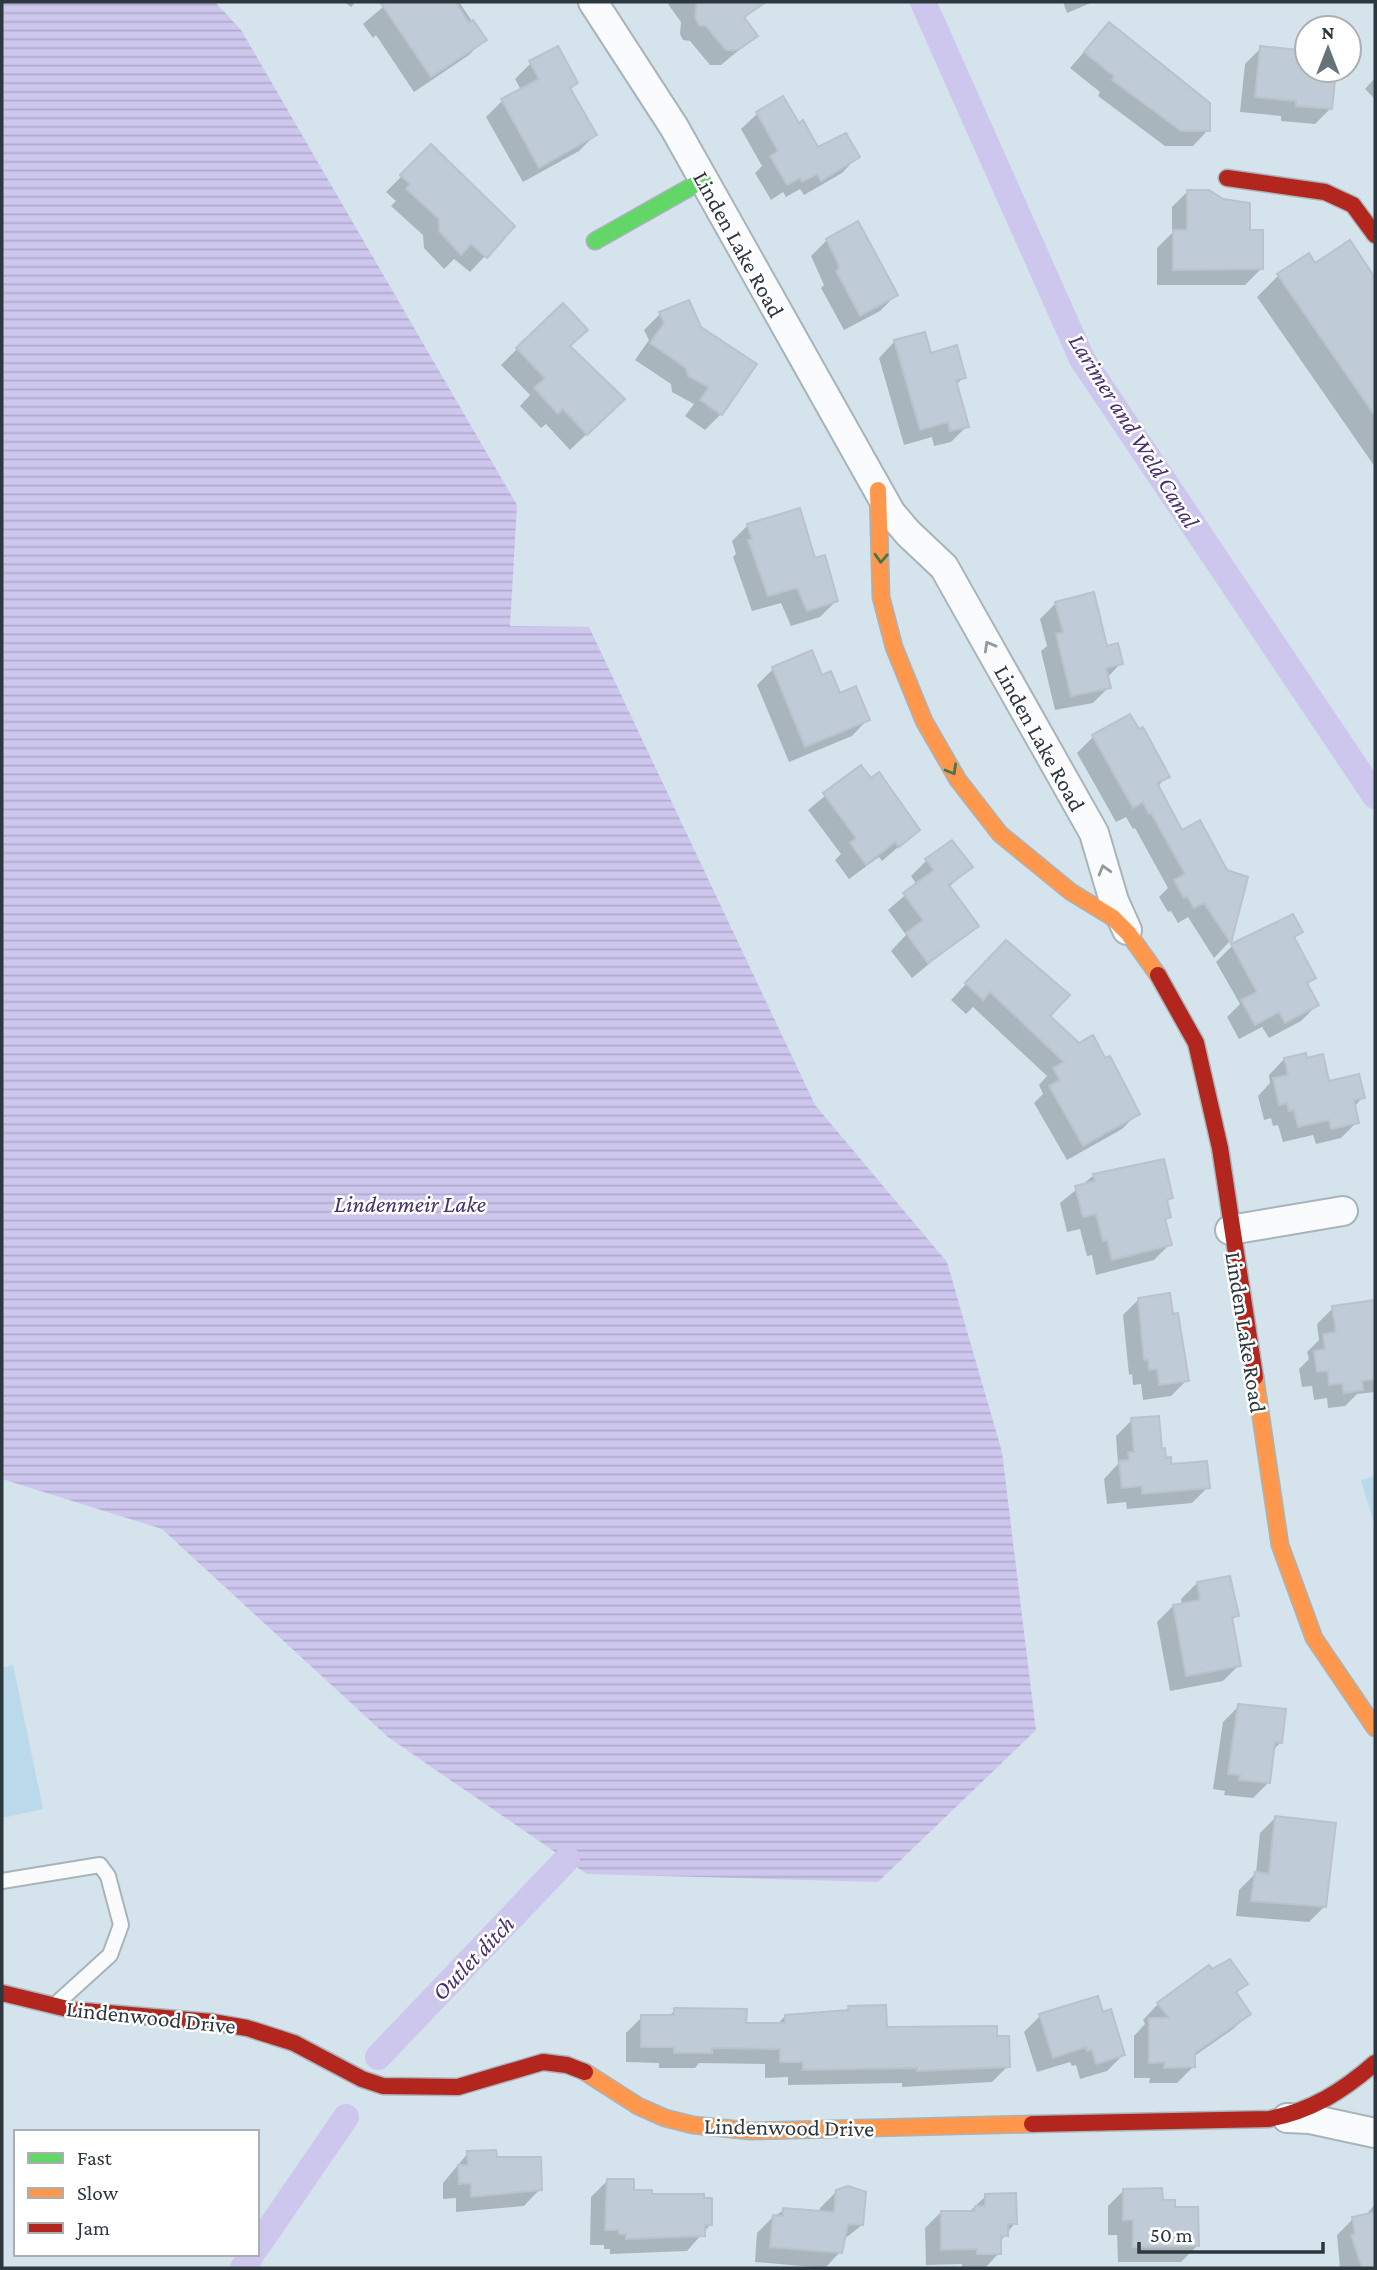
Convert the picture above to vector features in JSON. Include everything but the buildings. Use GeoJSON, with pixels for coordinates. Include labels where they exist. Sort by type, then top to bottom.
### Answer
{"type":"FeatureCollection","features":[{"type":"Feature","properties":{"kind":"street","name":"Linden Lake Road"},"geometry":{"type":"LineString","coordinates":[[593,2],[703,180],[878,490],[908,533],[944,567],[951,579],[1094,834],[1114,901],[1128,933]]}},
{"type":"Feature","properties":{"kind":"street"},"geometry":{"type":"LineString","coordinates":[[1227,178],[1325,192],[1353,205],[1375,235]]}},
{"type":"Feature","properties":{"kind":"street"},"geometry":{"type":"LineString","coordinates":[[595,241],[703,180]]}},
{"type":"Feature","properties":{"kind":"street","name":"Linden Lake Road"},"geometry":{"type":"LineString","coordinates":[[878,490],[881,597],[894,647],[923,721],[958,780],[1000,834],[1071,892],[1112,917],[1128,933],[1163,982],[1196,1044],[1220,1148],[1230,1230],[1280,1545],[1314,1638],[1375,1728]]}},
{"type":"Feature","properties":{"kind":"street"},"geometry":{"type":"LineString","coordinates":[[1230,1230],[1343,1211]]}},
{"type":"Feature","properties":{"kind":"street","name":"Lindenwood Drive"},"geometry":{"type":"LineString","coordinates":[[2,1993],[81,2014],[176,2015],[231,2023],[285,2038],[379,2086],[440,2088],[470,2085],[517,2067],[553,2062],[589,2071],[640,2107],[691,2126],[751,2131],[1277,2118],[1310,2119],[1361,2133],[1375,2133]]}},
{"type":"Feature","properties":{"kind":"street","name":"Lindenwood Drive"},"geometry":{"type":"LineString","coordinates":[[1277,2118],[1313,2106],[1348,2089],[1375,2063]]}},
{"type":"Feature","properties":{"kind":"lane"},"geometry":{"type":"LineString","coordinates":[[2,1881],[100,1865],[108,1876],[121,1924],[110,1955],[53,2007]]}},
{"type":"Feature","properties":{"kind":"shaded area"},"geometry":{"type":"Polygon","coordinates":[[[1375,1476],[1375,1526],[1361,1480],[1375,1476]]]}},
{"type":"Feature","properties":{"kind":"shaded area"},"geometry":{"type":"Polygon","coordinates":[[[13,1665],[43,1809],[2,1818],[2,1668],[13,1665]]]}},
{"type":"Feature","properties":{"kind":"water","name":"Lindenmeir Lake"},"geometry":{"type":"Polygon","coordinates":[[[2,2],[215,2],[241,30],[517,505],[510,626],[589,627],[815,1105],[947,1262],[1002,1452],[1036,1730],[878,1882],[587,1874],[388,1737],[162,1529],[2,1479],[2,2]]]}},
{"type":"Feature","properties":{"kind":"waterway","name":"Larimer and Weld Canal"},"geometry":{"type":"LineString","coordinates":[[923,2],[1082,359],[1375,796]]}},
{"type":"Feature","properties":{"kind":"waterway","name":"Outlet ditch"},"geometry":{"type":"LineString","coordinates":[[378,2057],[567,1859]]}},
{"type":"Feature","properties":{"kind":"waterway","name":"Outlet ditch"},"geometry":{"type":"LineString","coordinates":[[259,2244],[346,2117]]}},
{"type":"Feature","properties":{"kind":"waterway","name":"Outlet ditch"},"geometry":{"type":"LineString","coordinates":[[243,2268],[251,2256]]}},
{"type":"Feature","properties":{"kind":"traffic: fast"},"geometry":{"type":"LineString","coordinates":[[595,241],[703,180]]}},
{"type":"Feature","properties":{"kind":"traffic: slow"},"geometry":{"type":"LineString","coordinates":[[878,490],[881,597],[894,647],[924,721],[958,780],[1000,834],[1071,892],[1112,917],[1128,933],[1158,975]]}},
{"type":"Feature","properties":{"kind":"traffic: slow"},"geometry":{"type":"LineString","coordinates":[[1255,1377],[1280,1545],[1314,1638],[1375,1728]]}},
{"type":"Feature","properties":{"kind":"traffic: slow"},"geometry":{"type":"LineString","coordinates":[[585,2072],[638,2106],[665,2118],[693,2125],[751,2131],[1032,2124]]}},
{"type":"Feature","properties":{"kind":"traffic: jam"},"geometry":{"type":"LineString","coordinates":[[1227,178],[1325,192],[1353,205],[1375,235]]}},
{"type":"Feature","properties":{"kind":"traffic: jam"},"geometry":{"type":"LineString","coordinates":[[1158,975],[1196,1043],[1220,1148],[1255,1377]]}},
{"type":"Feature","properties":{"kind":"traffic: jam"},"geometry":{"type":"LineString","coordinates":[[2,1993],[72,2010],[212,2022],[247,2028],[294,2043],[362,2079],[383,2086],[458,2087],[543,2062],[567,2065],[585,2072]]}},
{"type":"Feature","properties":{"kind":"traffic: jam"},"geometry":{"type":"LineString","coordinates":[[1032,2124],[1269,2119],[1313,2105],[1351,2082],[1375,2063]]}}]}
